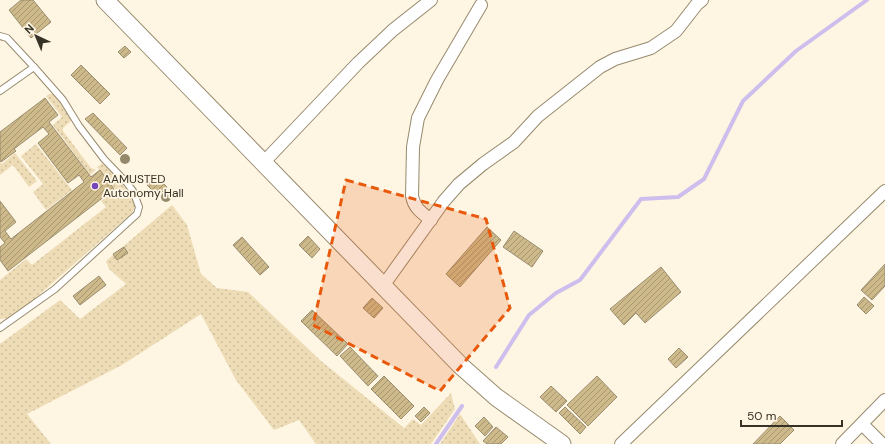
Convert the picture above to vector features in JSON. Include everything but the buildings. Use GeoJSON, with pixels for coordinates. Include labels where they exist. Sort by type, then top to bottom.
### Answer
{"type":"FeatureCollection","features":[{"type":"Feature","properties":{"kind":"street"},"geometry":{"type":"LineString","coordinates":[[105,0],[461,366],[496,397],[562,444]]}},
{"type":"Feature","properties":{"kind":"street"},"geometry":{"type":"LineString","coordinates":[[264,162],[358,63],[393,30],[431,0]]}},
{"type":"Feature","properties":{"kind":"street"},"geometry":{"type":"LineString","coordinates":[[383,286],[444,201],[459,184],[483,164],[514,142],[538,116],[600,68],[615,59],[651,48],[676,31],[702,0]]}},
{"type":"Feature","properties":{"kind":"street"},"geometry":{"type":"LineString","coordinates":[[431,220],[413,203],[413,146],[418,118],[437,80],[481,5]]}},
{"type":"Feature","properties":{"kind":"street"},"geometry":{"type":"LineString","coordinates":[[621,444],[885,191]]}},
{"type":"Feature","properties":{"kind":"street"},"geometry":{"type":"LineString","coordinates":[[842,444],[885,400]]}},
{"type":"Feature","properties":{"kind":"street"},"geometry":{"type":"LineString","coordinates":[[862,424],[882,444]]}},
{"type":"Feature","properties":{"kind":"lane"},"geometry":{"type":"LineString","coordinates":[[0,36],[6,38],[63,100],[79,126],[104,159],[133,191],[139,207],[137,214],[55,289],[0,328]]}},
{"type":"Feature","properties":{"kind":"lane"},"geometry":{"type":"LineString","coordinates":[[0,91],[34,67]]}},
{"type":"Feature","properties":{"kind":"highlighted area"},"geometry":{"type":"Polygon","coordinates":[[[346,180],[486,219],[510,308],[440,391],[313,325],[346,180]]]}},
{"type":"Feature","properties":{"kind":"shaded area"},"geometry":{"type":"Polygon","coordinates":[[[49,94],[54,94],[71,115],[71,121],[63,128],[63,131],[91,168],[96,170],[90,175],[53,125],[62,117],[46,96],[49,94]]]}},
{"type":"Feature","properties":{"kind":"shaded area"},"geometry":{"type":"Polygon","coordinates":[[[36,144],[72,190],[46,210],[33,192],[43,184],[21,156],[36,144]]]}},
{"type":"Feature","properties":{"kind":"shaded area"},"geometry":{"type":"Polygon","coordinates":[[[15,153],[37,181],[29,187],[13,165],[0,175],[0,162],[2,164],[15,153]]]}},
{"type":"Feature","properties":{"kind":"shaded area"},"geometry":{"type":"Polygon","coordinates":[[[103,163],[107,164],[134,200],[136,204],[132,213],[23,309],[10,318],[0,319],[0,280],[26,259],[32,265],[106,207],[101,201],[115,189],[97,167],[103,163]]]}},
{"type":"Feature","properties":{"kind":"shaded area"},"geometry":{"type":"Polygon","coordinates":[[[172,205],[187,225],[201,274],[217,288],[248,292],[321,361],[404,428],[413,419],[421,425],[451,393],[455,409],[431,444],[316,444],[299,420],[274,430],[236,380],[201,314],[122,365],[27,414],[51,444],[0,444],[0,344],[60,300],[80,319],[126,284],[109,269],[106,261],[172,205]]]}},
{"type":"Feature","properties":{"kind":"shaded area"},"geometry":{"type":"Polygon","coordinates":[[[460,414],[480,444],[440,444],[460,414]]]}},
{"type":"Feature","properties":{"kind":"waterway"},"geometry":{"type":"LineString","coordinates":[[496,367],[529,315],[556,293],[580,280],[641,199],[678,197],[704,179],[743,101],[796,51],[867,0]]}},
{"type":"Feature","properties":{"kind":"waterway"},"geometry":{"type":"LineString","coordinates":[[436,444],[462,406]]}},
{"type":"Feature","properties":{"kind":"place","name":"AAMUSTED Autonomy Hall"},"geometry":{"type":"Point","coordinates":[95,186]}}]}
